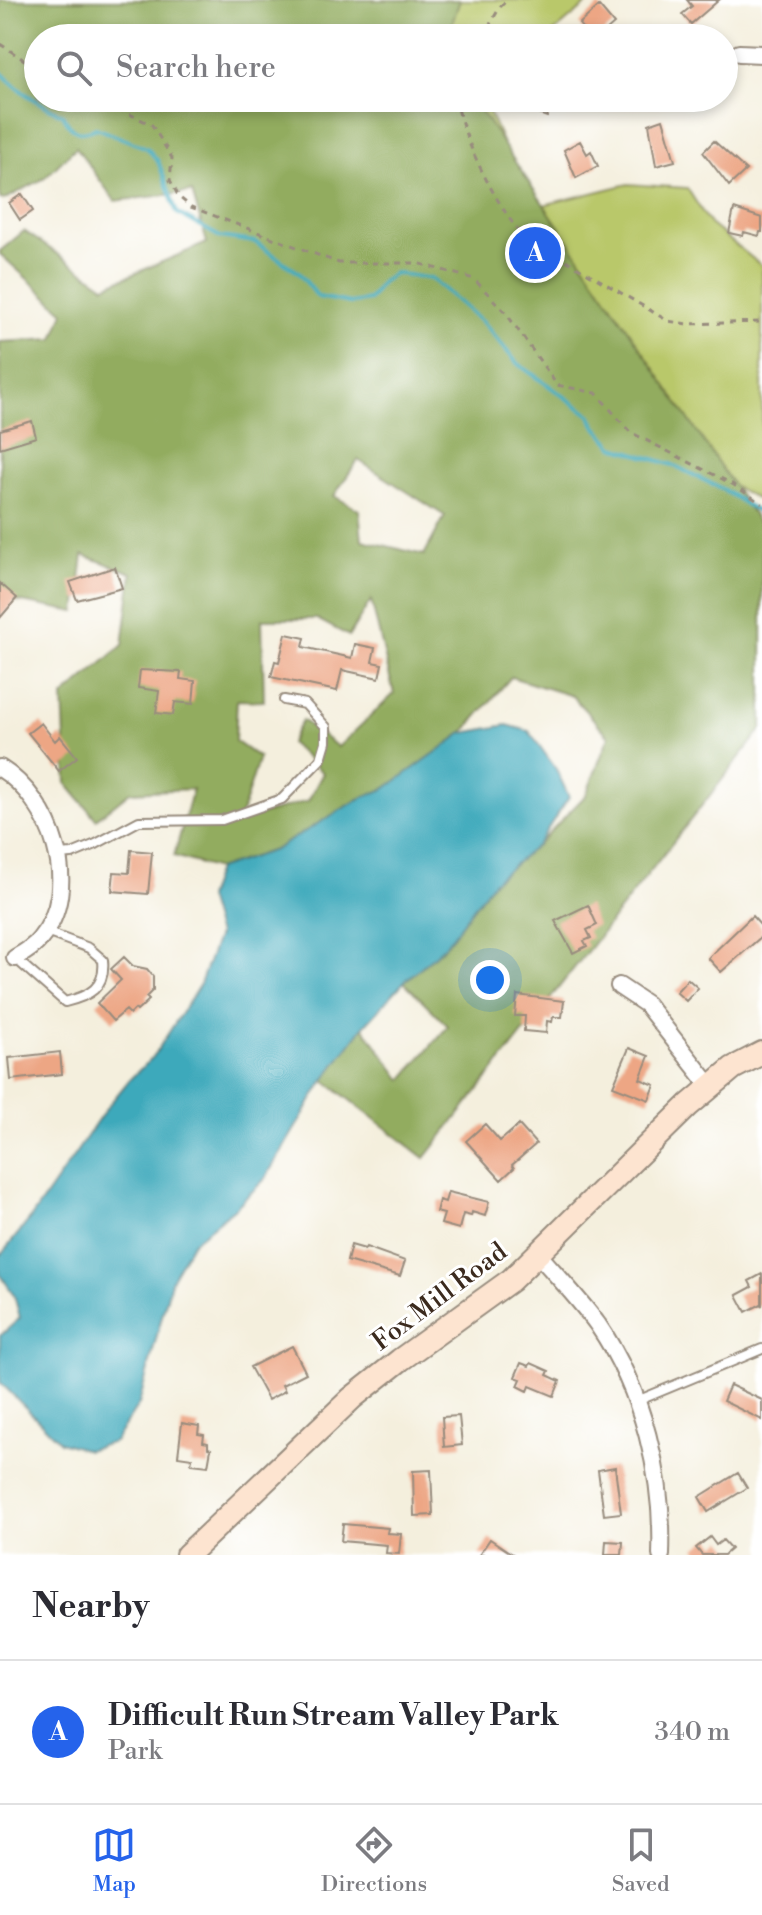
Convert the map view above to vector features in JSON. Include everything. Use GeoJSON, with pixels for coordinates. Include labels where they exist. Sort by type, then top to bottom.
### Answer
{"type":"FeatureCollection","features":[{"type":"Feature","properties":{"kind":"main road","name":"Fox Mill Road"},"geometry":{"type":"LineString","coordinates":[[187,1555],[352,1398],[511,1280],[711,1087],[733,1068],[762,1053]]}},
{"type":"Feature","properties":{"kind":"street"},"geometry":{"type":"LineString","coordinates":[[739,53],[762,54]]}},
{"type":"Feature","properties":{"kind":"street"},"geometry":{"type":"LineString","coordinates":[[0,768],[32,796],[46,817],[58,855],[60,879],[57,902],[46,932],[38,942],[15,958]]}},
{"type":"Feature","properties":{"kind":"street"},"geometry":{"type":"LineString","coordinates":[[619,986],[646,1004],[711,1087]]}},
{"type":"Feature","properties":{"kind":"street"},"geometry":{"type":"LineString","coordinates":[[538,1254],[599,1327],[637,1401],[647,1434],[660,1504],[661,1555]]}},
{"type":"Feature","properties":{"kind":"lane"},"geometry":{"type":"LineString","coordinates":[[58,855],[72,854],[96,844],[139,821],[222,820],[282,799],[321,759],[326,742],[326,727],[305,704],[284,700]]}},
{"type":"Feature","properties":{"kind":"lane"},"geometry":{"type":"LineString","coordinates":[[15,958],[65,1002],[82,998],[94,990],[104,973],[103,960],[89,948],[46,932]]}},
{"type":"Feature","properties":{"kind":"lane"},"geometry":{"type":"LineString","coordinates":[[637,1401],[762,1349]]}},
{"type":"Feature","properties":{"kind":"path"},"geometry":{"type":"LineString","coordinates":[[490,24],[507,0]]}},
{"type":"Feature","properties":{"kind":"path"},"geometry":{"type":"LineString","coordinates":[[0,44],[24,60]]}},
{"type":"Feature","properties":{"kind":"path"},"geometry":{"type":"LineString","coordinates":[[126,112],[152,125],[163,140],[172,158],[170,180],[179,197],[191,207],[339,263],[417,263],[474,279],[506,313],[557,385],[596,393],[630,432],[734,485],[762,504]]}},
{"type":"Feature","properties":{"kind":"path"},"geometry":{"type":"LineString","coordinates":[[460,112],[477,156],[519,232],[668,321],[687,324],[762,322]]}},
{"type":"Feature","properties":{"kind":"green space"},"geometry":{"type":"Polygon","coordinates":[[[0,0],[592,0],[564,24],[24,24],[24,92],[0,79],[0,0]]]}},
{"type":"Feature","properties":{"kind":"green space"},"geometry":{"type":"Polygon","coordinates":[[[0,0],[460,0],[452,24],[24,24],[24,112],[481,112],[762,528],[762,729],[425,1158],[324,1080],[363,1027],[402,1080],[448,1026],[404,982],[445,946],[493,882],[536,846],[586,795],[609,736],[572,696],[511,677],[463,733],[386,789],[359,799],[274,850],[217,869],[174,856],[193,789],[130,792],[96,819],[67,784],[63,697],[123,645],[132,573],[83,555],[76,612],[0,598],[0,342],[54,339],[64,312],[0,251],[24,231],[105,286],[207,243],[192,192],[115,201],[76,147],[45,178],[4,200],[0,199],[0,0]],[[358,460],[334,496],[359,510],[362,540],[424,555],[445,516],[358,460]],[[371,600],[349,636],[317,619],[262,619],[264,701],[237,700],[235,741],[259,758],[239,821],[308,801],[323,773],[290,743],[302,720],[338,747],[394,694],[371,600]]]}},
{"type":"Feature","properties":{"kind":"green space"},"geometry":{"type":"Polygon","coordinates":[[[61,112],[489,112],[531,208],[628,184],[687,188],[710,224],[762,266],[762,502],[306,244],[61,112]]]}},
{"type":"Feature","properties":{"kind":"water"},"geometry":{"type":"Polygon","coordinates":[[[507,725],[529,731],[556,769],[569,797],[536,846],[493,882],[445,946],[404,982],[363,1027],[324,1080],[265,1179],[193,1242],[172,1278],[139,1404],[114,1442],[87,1450],[60,1442],[0,1382],[0,1336],[20,1318],[14,1295],[0,1274],[0,1256],[30,1219],[108,1106],[153,1057],[200,984],[218,935],[207,898],[217,869],[274,850],[359,799],[386,788],[463,733],[507,725]]]}},
{"type":"Feature","properties":{"kind":"building"},"geometry":{"type":"Polygon","coordinates":[[[687,0],[719,0],[691,24],[682,14],[692,6],[687,0]]]}},
{"type":"Feature","properties":{"kind":"building"},"geometry":{"type":"Polygon","coordinates":[[[599,6],[614,24],[579,24],[599,6]]]}},
{"type":"Feature","properties":{"kind":"building"},"geometry":{"type":"Polygon","coordinates":[[[663,119],[675,161],[656,166],[649,124],[663,119]]]}},
{"type":"Feature","properties":{"kind":"building"},"geometry":{"type":"Polygon","coordinates":[[[580,141],[587,154],[591,151],[598,166],[576,178],[564,150],[580,141]]]}},
{"type":"Feature","properties":{"kind":"building"},"geometry":{"type":"Polygon","coordinates":[[[714,141],[746,170],[729,186],[703,152],[714,141]]]}},
{"type":"Feature","properties":{"kind":"building"},"geometry":{"type":"Polygon","coordinates":[[[22,194],[33,211],[20,220],[9,203],[22,194]]]}},
{"type":"Feature","properties":{"kind":"building"},"geometry":{"type":"Polygon","coordinates":[[[734,209],[762,218],[759,236],[744,232],[743,236],[729,233],[734,209]]]}},
{"type":"Feature","properties":{"kind":"building"},"geometry":{"type":"Polygon","coordinates":[[[32,421],[36,437],[0,448],[0,430],[32,421]]]}},
{"type":"Feature","properties":{"kind":"building"},"geometry":{"type":"Polygon","coordinates":[[[115,567],[122,588],[77,600],[70,582],[115,567]]]}},
{"type":"Feature","properties":{"kind":"building"},"geometry":{"type":"Polygon","coordinates":[[[0,583],[17,598],[0,618],[0,583]]]}},
{"type":"Feature","properties":{"kind":"building"},"geometry":{"type":"Polygon","coordinates":[[[286,634],[305,638],[303,647],[352,658],[355,644],[375,648],[372,662],[382,664],[379,678],[342,670],[337,691],[271,677],[275,661],[279,662],[286,634]]]}},
{"type":"Feature","properties":{"kind":"building"},"geometry":{"type":"Polygon","coordinates":[[[140,670],[181,672],[180,679],[195,681],[193,704],[175,702],[173,715],[156,713],[159,691],[138,688],[140,670]]]}},
{"type":"Feature","properties":{"kind":"building"},"geometry":{"type":"Polygon","coordinates":[[[41,723],[55,741],[60,736],[77,757],[59,771],[28,733],[41,723]]]}},
{"type":"Feature","properties":{"kind":"building"},"geometry":{"type":"Polygon","coordinates":[[[131,850],[152,852],[148,894],[112,891],[114,872],[129,873],[131,850]]]}},
{"type":"Feature","properties":{"kind":"building"},"geometry":{"type":"Polygon","coordinates":[[[588,905],[597,925],[587,930],[591,938],[584,941],[587,946],[573,953],[555,921],[588,905]]]}},
{"type":"Feature","properties":{"kind":"building"},"geometry":{"type":"Polygon","coordinates":[[[752,916],[762,927],[762,936],[721,972],[708,958],[752,916]]]}},
{"type":"Feature","properties":{"kind":"building"},"geometry":{"type":"Polygon","coordinates":[[[124,957],[133,966],[147,969],[153,976],[153,990],[146,997],[149,1000],[137,1011],[135,1009],[130,1014],[126,1010],[113,1021],[97,1003],[121,980],[111,969],[124,957]]]}},
{"type":"Feature","properties":{"kind":"building"},"geometry":{"type":"Polygon","coordinates":[[[688,979],[698,988],[686,1001],[676,992],[688,979]]]}},
{"type":"Feature","properties":{"kind":"building"},"geometry":{"type":"Polygon","coordinates":[[[517,995],[564,1001],[562,1017],[547,1021],[546,1033],[524,1031],[525,1016],[515,1016],[517,995]]]}},
{"type":"Feature","properties":{"kind":"building"},"geometry":{"type":"Polygon","coordinates":[[[629,1048],[649,1056],[640,1079],[655,1085],[649,1100],[613,1086],[629,1048]]]}},
{"type":"Feature","properties":{"kind":"building"},"geometry":{"type":"Polygon","coordinates":[[[60,1052],[62,1074],[11,1080],[9,1058],[60,1052]]]}},
{"type":"Feature","properties":{"kind":"building"},"geometry":{"type":"Polygon","coordinates":[[[485,1124],[500,1141],[519,1125],[536,1144],[512,1165],[514,1168],[501,1180],[466,1141],[485,1124]]]}},
{"type":"Feature","properties":{"kind":"building"},"geometry":{"type":"Polygon","coordinates":[[[448,1192],[489,1202],[485,1216],[472,1212],[471,1216],[463,1214],[459,1229],[441,1224],[444,1214],[436,1212],[439,1200],[445,1202],[448,1192]]]}},
{"type":"Feature","properties":{"kind":"building"},"geometry":{"type":"Polygon","coordinates":[[[351,1245],[405,1261],[400,1276],[347,1261],[351,1245]]]}},
{"type":"Feature","properties":{"kind":"building"},"geometry":{"type":"Polygon","coordinates":[[[762,1274],[762,1306],[746,1312],[737,1295],[752,1287],[749,1281],[762,1274]]]}},
{"type":"Feature","properties":{"kind":"building"},"geometry":{"type":"Polygon","coordinates":[[[292,1346],[306,1373],[282,1385],[285,1391],[268,1400],[250,1367],[292,1346]]]}},
{"type":"Feature","properties":{"kind":"building"},"geometry":{"type":"Polygon","coordinates":[[[521,1363],[529,1366],[531,1363],[549,1371],[547,1375],[560,1381],[554,1396],[530,1386],[528,1391],[518,1386],[521,1379],[515,1377],[521,1363]]]}},
{"type":"Feature","properties":{"kind":"building"},"geometry":{"type":"Polygon","coordinates":[[[730,1385],[762,1400],[762,1420],[723,1401],[730,1385]]]}},
{"type":"Feature","properties":{"kind":"building"},"geometry":{"type":"Polygon","coordinates":[[[459,1416],[462,1445],[444,1447],[442,1417],[459,1416]]]}},
{"type":"Feature","properties":{"kind":"building"},"geometry":{"type":"Polygon","coordinates":[[[182,1423],[199,1426],[198,1434],[204,1435],[203,1442],[208,1443],[211,1449],[208,1466],[191,1464],[192,1458],[178,1456],[182,1423]]]}},
{"type":"Feature","properties":{"kind":"building"},"geometry":{"type":"Polygon","coordinates":[[[615,1467],[621,1513],[604,1515],[598,1470],[615,1467]]]}},
{"type":"Feature","properties":{"kind":"building"},"geometry":{"type":"Polygon","coordinates":[[[431,1470],[433,1515],[414,1516],[413,1471],[431,1470]]]}},
{"type":"Feature","properties":{"kind":"building"},"geometry":{"type":"Polygon","coordinates":[[[738,1473],[747,1488],[708,1512],[699,1497],[738,1473]]]}},
{"type":"Feature","properties":{"kind":"building"},"geometry":{"type":"Polygon","coordinates":[[[343,1524],[388,1528],[387,1533],[401,1534],[399,1554],[386,1553],[387,1545],[341,1541],[343,1524]]]}},
{"type":"Feature","properties":{"kind":"building"},"geometry":{"type":"Polygon","coordinates":[[[710,1537],[716,1545],[723,1540],[731,1549],[724,1555],[702,1555],[696,1548],[710,1537]]]}},
{"type":"Feature","properties":{"kind":"building"},"geometry":{"type":"Polygon","coordinates":[[[490,1539],[514,1555],[479,1555],[490,1539]]]}},
{"type":"Feature","properties":{"kind":"building"},"geometry":{"type":"Polygon","coordinates":[[[606,1541],[623,1542],[622,1555],[605,1555],[606,1541]]]}},
{"type":"Feature","properties":{"kind":"waterway"},"geometry":{"type":"LineString","coordinates":[[0,71],[24,92]]}},
{"type":"Feature","properties":{"kind":"waterway"},"geometry":{"type":"LineString","coordinates":[[57,112],[80,132],[96,128],[147,148],[158,161],[177,213],[220,237],[255,242],[299,273],[318,297],[350,303],[369,300],[381,283],[394,273],[432,279],[484,324],[517,363],[590,415],[614,447],[673,465],[722,489],[762,515]]}},
{"type":"Feature","properties":{"kind":"place","name":"Difficult Run Stream Valley Park"},"geometry":{"type":"Point","coordinates":[535,253]}}]}
